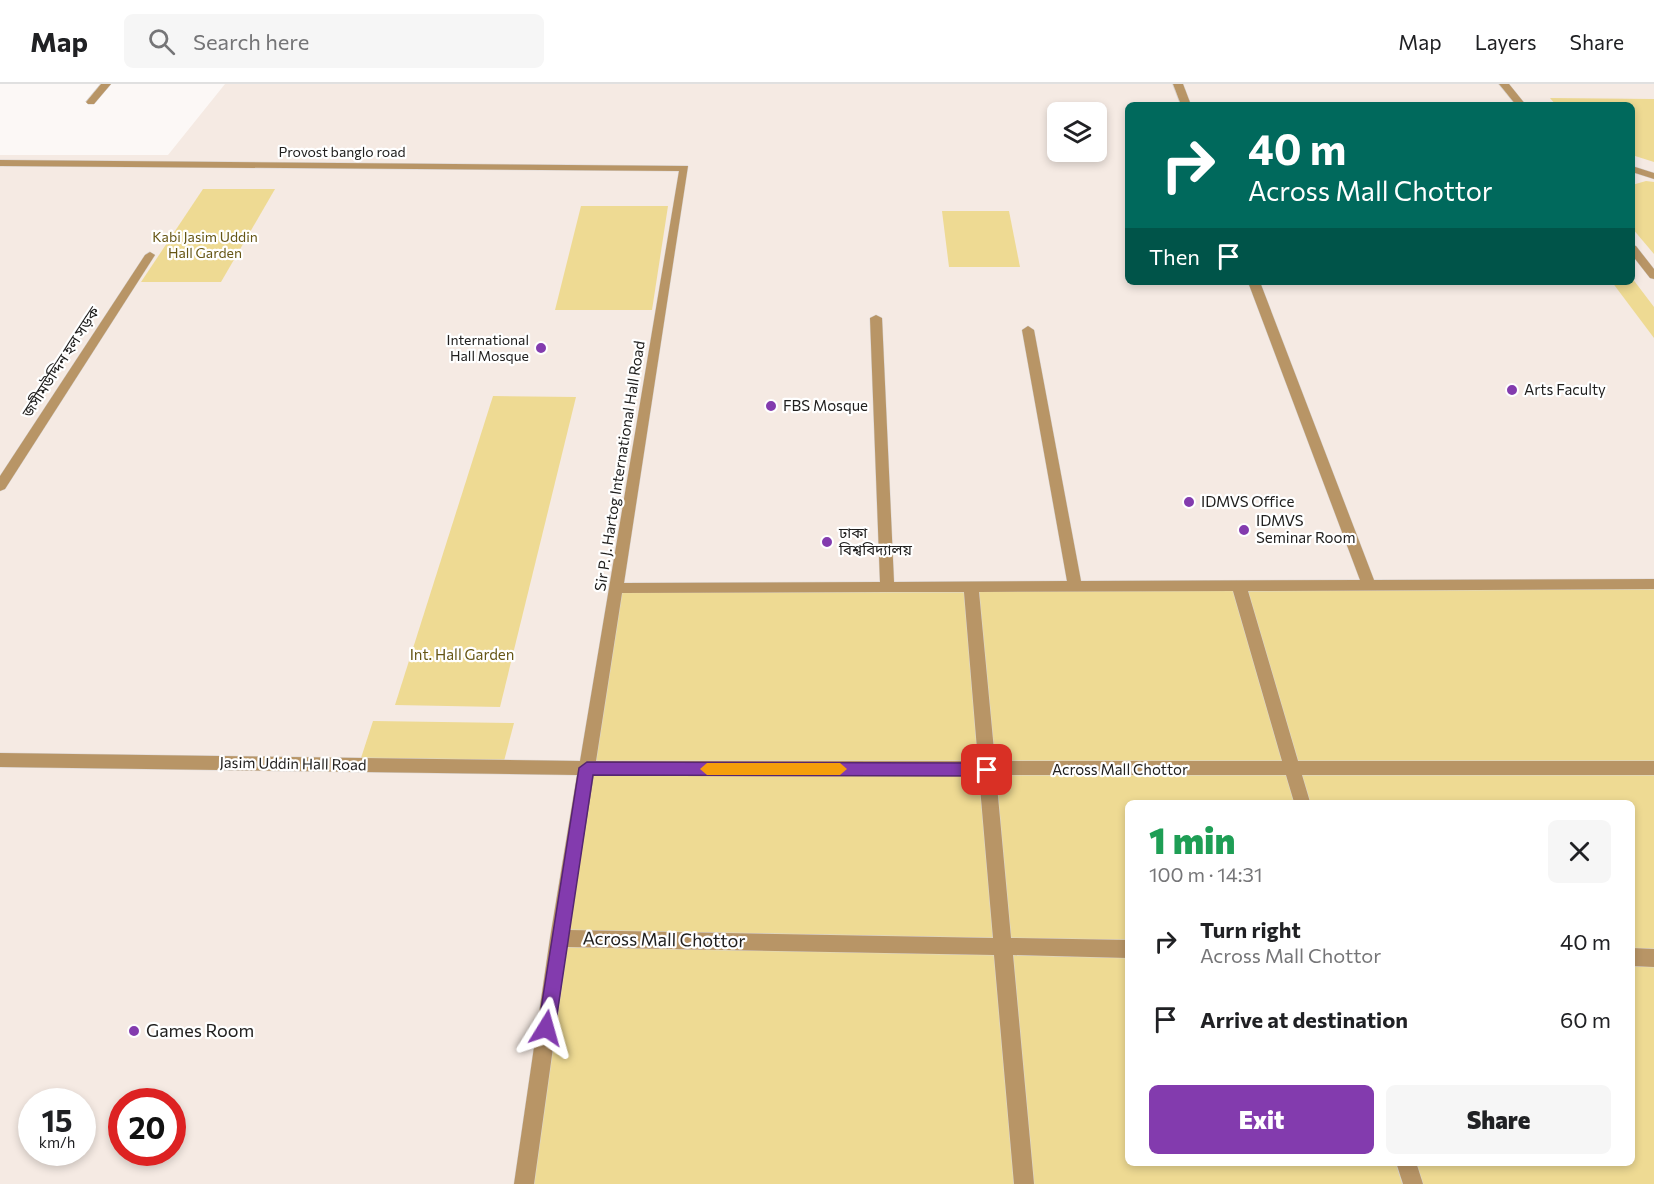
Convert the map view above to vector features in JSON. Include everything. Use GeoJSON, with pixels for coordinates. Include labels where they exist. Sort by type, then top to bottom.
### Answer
{"type":"FeatureCollection","features":[{"type":"Feature","properties":{"kind":"street"},"geometry":{"type":"LineString","coordinates":[[91,102],[106,84]]}},
{"type":"Feature","properties":{"kind":"street"},"geometry":{"type":"LineString","coordinates":[[1178,84],[1185,102]]}},
{"type":"Feature","properties":{"kind":"street"},"geometry":{"type":"LineString","coordinates":[[1504,84],[1519,102]]}},
{"type":"Feature","properties":{"kind":"street","name":"Provost banglo road"},"geometry":{"type":"LineString","coordinates":[[0,163],[684,168]]}},
{"type":"Feature","properties":{"kind":"street","name":"Sir P. J. Hartog International Hall Road"},"geometry":{"type":"LineString","coordinates":[[524,1184],[559,938],[684,168]]}},
{"type":"Feature","properties":{"kind":"street"},"geometry":{"type":"LineString","coordinates":[[1635,170],[1654,176]]}},
{"type":"Feature","properties":{"kind":"street"},"geometry":{"type":"LineString","coordinates":[[1635,176],[1654,176]]}},
{"type":"Feature","properties":{"kind":"street"},"geometry":{"type":"LineString","coordinates":[[1635,252],[1654,276]]}},
{"type":"Feature","properties":{"kind":"street","name":"জসীমউদ্দিন হল সড়ক"},"geometry":{"type":"LineString","coordinates":[[0,486],[150,255]]}},
{"type":"Feature","properties":{"kind":"street"},"geometry":{"type":"LineString","coordinates":[[1255,285],[1369,585]]}},
{"type":"Feature","properties":{"kind":"street"},"geometry":{"type":"LineString","coordinates":[[876,318],[887,587]]}},
{"type":"Feature","properties":{"kind":"street"},"geometry":{"type":"LineString","coordinates":[[1028,330],[1075,586]]}},
{"type":"Feature","properties":{"kind":"street"},"geometry":{"type":"LineString","coordinates":[[616,588],[1654,584]]}},
{"type":"Feature","properties":{"kind":"street"},"geometry":{"type":"LineString","coordinates":[[971,586],[1024,1184]]}},
{"type":"Feature","properties":{"kind":"street"},"geometry":{"type":"LineString","coordinates":[[1239,586],[1301,800]]}},
{"type":"Feature","properties":{"kind":"street","name":"Jasim Uddin Hall Road"},"geometry":{"type":"LineString","coordinates":[[0,760],[587,768]]}},
{"type":"Feature","properties":{"kind":"street","name":"Across Mall Chottor"},"geometry":{"type":"LineString","coordinates":[[587,768],[1292,770],[1654,768]]}},
{"type":"Feature","properties":{"kind":"street","name":"Across Mall Chottor"},"geometry":{"type":"LineString","coordinates":[[559,938],[1125,949]]}},
{"type":"Feature","properties":{"kind":"street"},"geometry":{"type":"LineString","coordinates":[[1635,957],[1654,958]]}},
{"type":"Feature","properties":{"kind":"street"},"geometry":{"type":"LineString","coordinates":[[1407,1166],[1413,1184]]}},
{"type":"Feature","properties":{"kind":"shaded area","name":"ঢাকা বিশ্ববিদ্যালয়"},"geometry":{"type":"Polygon","coordinates":[[[225,84],[1654,84],[1654,1184],[0,1184],[0,155],[168,155],[225,84]]]}},
{"type":"Feature","properties":{"kind":"green space"},"geometry":{"type":"Polygon","coordinates":[[[1550,98],[1654,99],[1654,162],[1635,156],[1635,102],[1553,102],[1550,98]]]}},
{"type":"Feature","properties":{"kind":"green space"},"geometry":{"type":"Polygon","coordinates":[[[1646,181],[1654,182],[1654,254],[1635,232],[1635,184],[1646,181]]]}},
{"type":"Feature","properties":{"kind":"green space","name":"Kabi Jasim Uddin Hall Garden"},"geometry":{"type":"Polygon","coordinates":[[[203,189],[275,189],[221,282],[141,282],[203,189]]]}},
{"type":"Feature","properties":{"kind":"green space"},"geometry":{"type":"Polygon","coordinates":[[[581,206],[668,206],[652,310],[555,310],[581,206]]]}},
{"type":"Feature","properties":{"kind":"green space"},"geometry":{"type":"Polygon","coordinates":[[[942,211],[1009,211],[1020,267],[949,267],[942,211]]]}},
{"type":"Feature","properties":{"kind":"green space"},"geometry":{"type":"Polygon","coordinates":[[[1635,282],[1654,307],[1654,338],[1614,285],[1635,285],[1635,282]]]}},
{"type":"Feature","properties":{"kind":"green space","name":"Int. Hall Garden"},"geometry":{"type":"Polygon","coordinates":[[[493,396],[576,397],[500,707],[395,705],[493,396]]]}},
{"type":"Feature","properties":{"kind":"green space"},"geometry":{"type":"Polygon","coordinates":[[[1654,586],[1654,765],[1297,766],[1245,588],[1654,586]]]}},
{"type":"Feature","properties":{"kind":"green space"},"geometry":{"type":"Polygon","coordinates":[[[1235,588],[1286,766],[991,765],[977,590],[1235,588]]]}},
{"type":"Feature","properties":{"kind":"green space"},"geometry":{"type":"Polygon","coordinates":[[[966,589],[981,765],[593,763],[621,591],[966,589]]]}},
{"type":"Feature","properties":{"kind":"green space"},"geometry":{"type":"Polygon","coordinates":[[[373,721],[514,723],[504,761],[361,758],[373,721]]]}},
{"type":"Feature","properties":{"kind":"green space"},"geometry":{"type":"Polygon","coordinates":[[[1654,771],[1654,950],[1635,949],[1635,800],[1306,800],[1298,773],[1654,771]]]}},
{"type":"Feature","properties":{"kind":"green space"},"geometry":{"type":"Polygon","coordinates":[[[592,773],[980,774],[996,940],[568,931],[592,773]]]}},
{"type":"Feature","properties":{"kind":"green space"},"geometry":{"type":"Polygon","coordinates":[[[1288,773],[1295,800],[1125,800],[1125,942],[1009,940],[994,774],[1288,773]]]}},
{"type":"Feature","properties":{"kind":"green space"},"geometry":{"type":"Polygon","coordinates":[[[565,944],[998,950],[1016,1184],[530,1184],[565,944]]]}},
{"type":"Feature","properties":{"kind":"green space"},"geometry":{"type":"Polygon","coordinates":[[[1010,952],[1125,953],[1125,1166],[1398,1166],[1403,1184],[1031,1184],[1010,952]]]}},
{"type":"Feature","properties":{"kind":"green space"},"geometry":{"type":"Polygon","coordinates":[[[1635,963],[1654,963],[1654,1184],[1421,1184],[1415,1166],[1635,1166],[1635,963]]]}},
{"type":"Feature","properties":{"kind":"slow traffic"},"geometry":{"type":"LineString","coordinates":[[707,769],[840,769]]}},
{"type":"Feature","properties":{"kind":"place","name":"International Hall Mosque"},"geometry":{"type":"Point","coordinates":[541,348]}},
{"type":"Feature","properties":{"kind":"place","name":"Arts Faculty"},"geometry":{"type":"Point","coordinates":[1512,390]}},
{"type":"Feature","properties":{"kind":"place","name":"FBS Mosque"},"geometry":{"type":"Point","coordinates":[771,406]}},
{"type":"Feature","properties":{"kind":"place","name":"IDMVS Office"},"geometry":{"type":"Point","coordinates":[1189,502]}},
{"type":"Feature","properties":{"kind":"place","name":"IDMVS Seminar Room"},"geometry":{"type":"Point","coordinates":[1244,530]}},
{"type":"Feature","properties":{"kind":"place","name":"ঢাকা বিশ্ববিদ্যালয়"},"geometry":{"type":"Point","coordinates":[827,542]}},
{"type":"Feature","properties":{"kind":"place","name":"Games Room"},"geometry":{"type":"Point","coordinates":[134,1031]}},
{"type":"Feature","properties":{"kind":"route"},"geometry":{"type":"LineString","coordinates":[[546,1028],[587,768],[987,770]]}}]}
